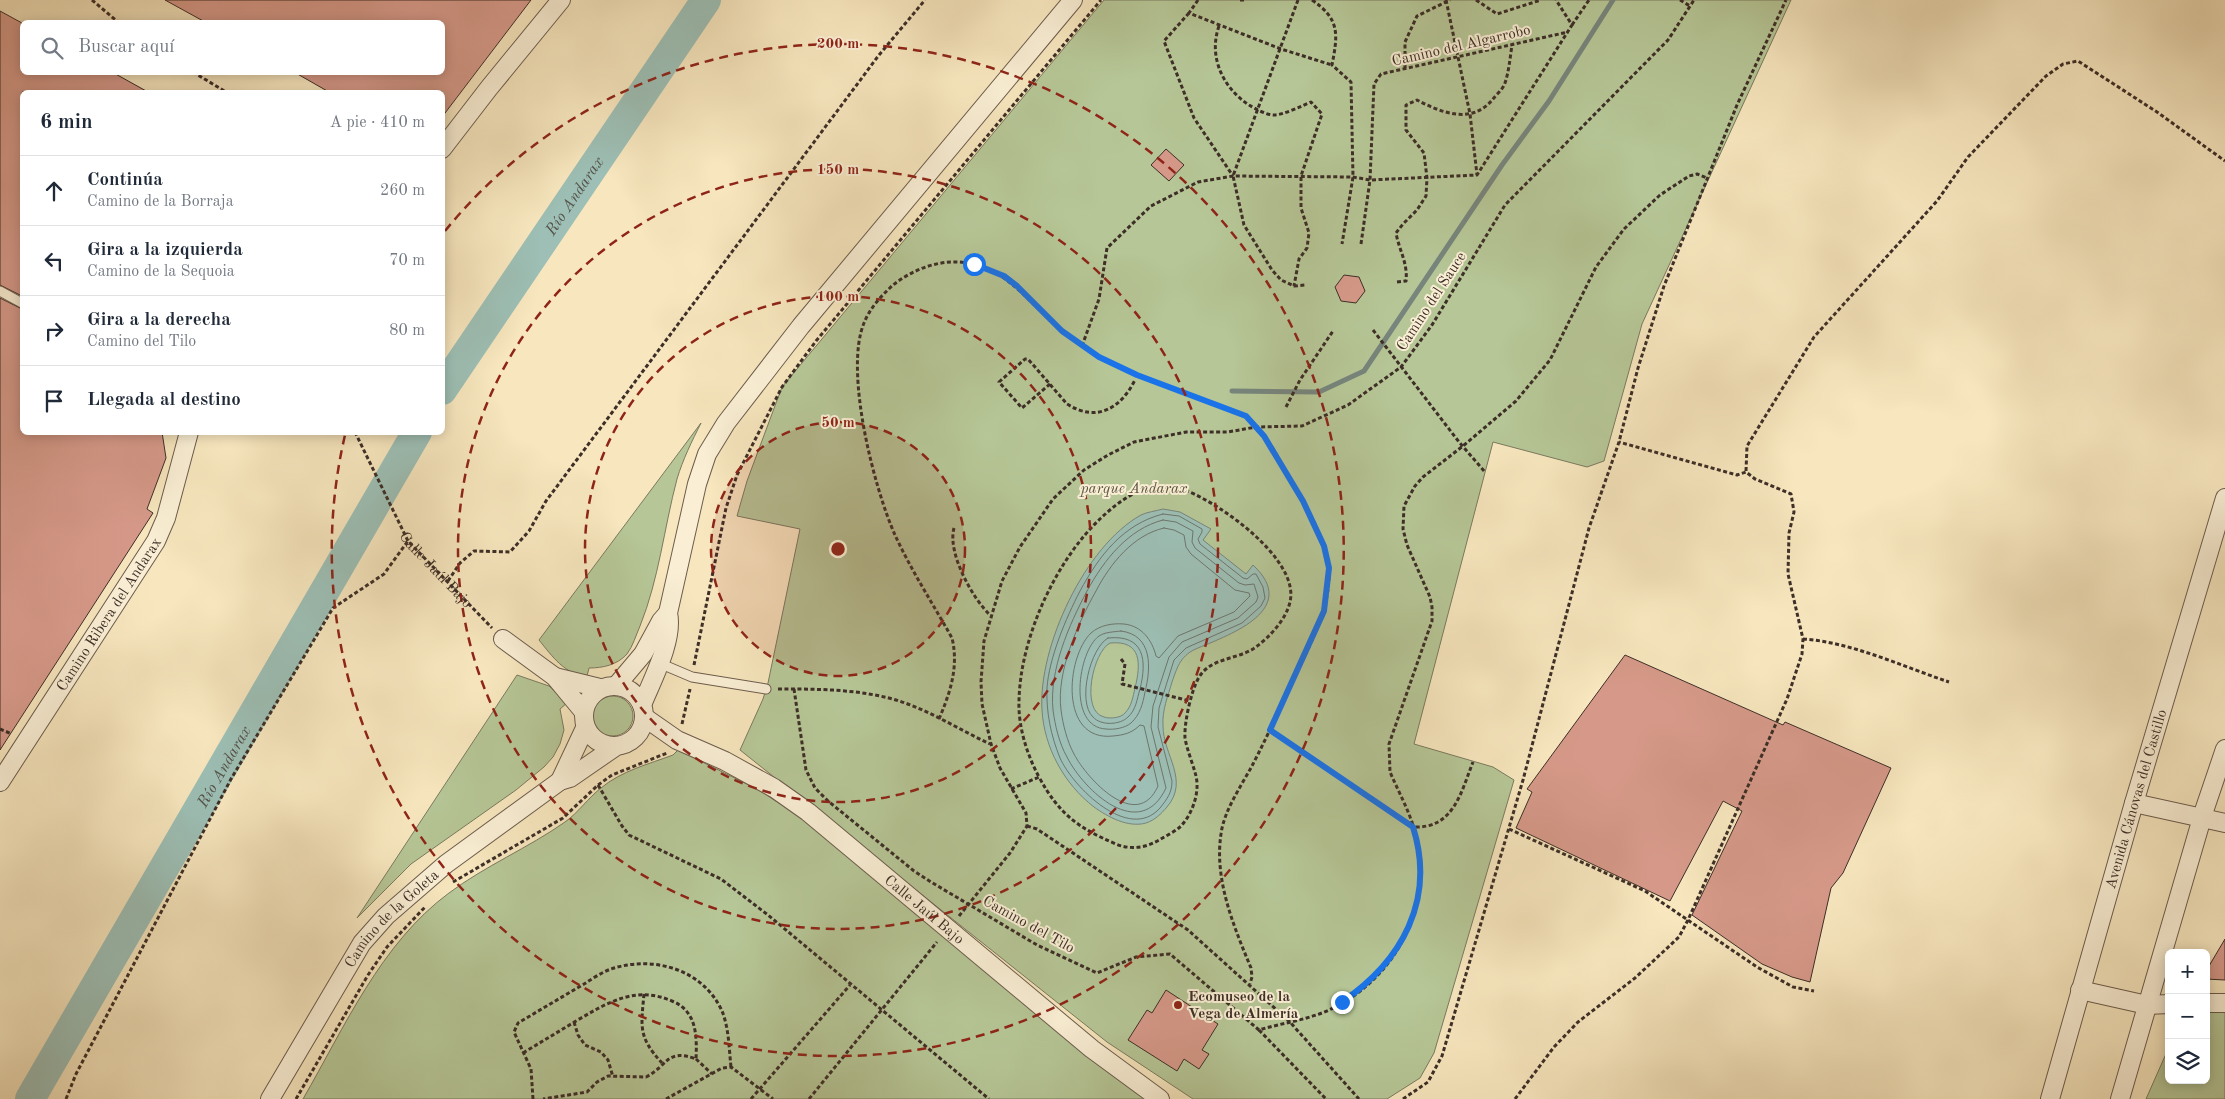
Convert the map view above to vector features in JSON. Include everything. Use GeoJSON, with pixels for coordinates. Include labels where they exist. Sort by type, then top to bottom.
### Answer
{"type":"FeatureCollection","features":[{"type":"Feature","properties":{"kind":"street"},"geometry":{"type":"LineString","coordinates":[[445,145],[561,0]]}},
{"type":"Feature","properties":{"kind":"street"},"geometry":{"type":"LineString","coordinates":[[503,639],[555,677],[584,720],[592,738],[603,745],[615,747],[627,744],[636,737],[642,728],[643,711],[671,624],[668,613],[697,484],[707,454],[726,423],[802,326],[1073,0]]}},
{"type":"Feature","properties":{"kind":"street","name":"Camino Ribera del Andarax"},"geometry":{"type":"LineString","coordinates":[[0,782],[156,541],[166,518],[188,435]]}},
{"type":"Feature","properties":{"kind":"street","name":"Avenida Cánovas del Castillo"},"geometry":{"type":"LineString","coordinates":[[2050,1099],[2134,803],[2225,498]]}},
{"type":"Feature","properties":{"kind":"street"},"geometry":{"type":"LineString","coordinates":[[584,720],[589,698],[608,687],[643,654],[661,621],[668,613]]}},
{"type":"Feature","properties":{"kind":"street"},"geometry":{"type":"LineString","coordinates":[[555,677],[608,687],[627,688],[636,696],[643,711]]}},
{"type":"Feature","properties":{"kind":"street","name":"Calle Jaúl Bajo"},"geometry":{"type":"LineString","coordinates":[[643,711],[676,741]]}},
{"type":"Feature","properties":{"kind":"street","name":"Camino de la Goleta"},"geometry":{"type":"LineString","coordinates":[[560,781],[584,720]]}},
{"type":"Feature","properties":{"kind":"street","name":"Calle Jaúl Bajo"},"geometry":{"type":"LineString","coordinates":[[636,737],[676,741],[724,761],[774,788],[808,812],[949,928],[1092,1050],[1160,1099]]}},
{"type":"Feature","properties":{"kind":"street","name":"Camino de la Goleta"},"geometry":{"type":"LineString","coordinates":[[270,1099],[362,943],[386,916],[446,864],[560,781],[570,778],[615,747]]}},
{"type":"Feature","properties":{"kind":"street"},"geometry":{"type":"LineString","coordinates":[[2120,1099],[2202,818],[2225,749]]}},
{"type":"Feature","properties":{"kind":"street"},"geometry":{"type":"LineString","coordinates":[[2134,803],[2225,823]]}},
{"type":"Feature","properties":{"kind":"street"},"geometry":{"type":"LineString","coordinates":[[2080,990],[2147,1005],[2165,1004]]}},
{"type":"Feature","properties":{"kind":"street"},"geometry":{"type":"LineString","coordinates":[[2210,1003],[2225,1003]]}},
{"type":"Feature","properties":{"kind":"lane"},"geometry":{"type":"LineString","coordinates":[[0,291],[20,302]]}},
{"type":"Feature","properties":{"kind":"lane"},"geometry":{"type":"LineString","coordinates":[[659,663],[692,677],[766,689]]}},
{"type":"Feature","properties":{"kind":"path"},"geometry":{"type":"LineString","coordinates":[[92,0],[116,20]]}},
{"type":"Feature","properties":{"kind":"path"},"geometry":{"type":"LineString","coordinates":[[448,581],[460,563],[474,551],[510,552],[529,531],[552,493],[873,63],[925,0]]}},
{"type":"Feature","properties":{"kind":"path"},"geometry":{"type":"LineString","coordinates":[[448,885],[563,818],[612,775],[676,741],[692,677],[726,508],[737,475],[782,387],[822,334],[1101,0]]}},
{"type":"Feature","properties":{"kind":"path"},"geometry":{"type":"LineString","coordinates":[[1198,0],[1164,41],[1194,118],[1233,176],[1244,225],[1272,270],[1281,280],[1294,286],[1305,285]]}},
{"type":"Feature","properties":{"kind":"path"},"geometry":{"type":"LineString","coordinates":[[1240,0],[1245,0]]}},
{"type":"Feature","properties":{"kind":"path"},"geometry":{"type":"LineString","coordinates":[[1233,176],[1298,0]]}},
{"type":"Feature","properties":{"kind":"path"},"geometry":{"type":"LineString","coordinates":[[1312,0],[1330,14],[1338,39],[1332,65]]}},
{"type":"Feature","properties":{"kind":"path"},"geometry":{"type":"LineString","coordinates":[[1406,68],[1406,42],[1417,16],[1450,0]]}},
{"type":"Feature","properties":{"kind":"path"},"geometry":{"type":"LineString","coordinates":[[1476,0],[1497,14],[1541,0]]}},
{"type":"Feature","properties":{"kind":"path"},"geometry":{"type":"LineString","coordinates":[[1556,0],[1572,25]]}},
{"type":"Feature","properties":{"kind":"path"},"geometry":{"type":"LineString","coordinates":[[1477,175],[1589,0]]}},
{"type":"Feature","properties":{"kind":"path"},"geometry":{"type":"LineString","coordinates":[[1680,0],[1690,6]]}},
{"type":"Feature","properties":{"kind":"path","name":"Camino del Sauce"},"geometry":{"type":"LineString","coordinates":[[1026,826],[1028,818],[1026,813],[1000,768],[991,744],[982,704],[981,682],[984,641],[990,615],[1002,581],[1020,547],[1053,499],[1084,470],[1134,442],[1186,432],[1228,432],[1256,427],[1302,426],[1348,404],[1401,367],[1432,325],[1506,206],[1668,40],[1694,0]]}},
{"type":"Feature","properties":{"kind":"path"},"geometry":{"type":"LineString","coordinates":[[1403,1099],[1428,1082],[1442,1056],[1509,830],[1589,528],[1619,442],[1638,368],[1664,286],[1737,105],[1786,0]]}},
{"type":"Feature","properties":{"kind":"path"},"geometry":{"type":"LineString","coordinates":[[1446,1],[1460,58],[1470,114],[1477,175]]}},
{"type":"Feature","properties":{"kind":"path"},"geometry":{"type":"LineString","coordinates":[[1188,13],[1280,49],[1332,65],[1350,82],[1353,177],[1342,244]]}},
{"type":"Feature","properties":{"kind":"path"},"geometry":{"type":"LineString","coordinates":[[1219,26],[1215,45],[1218,66],[1225,82],[1238,98],[1257,110],[1274,115],[1311,102],[1322,114],[1301,176],[1301,208],[1309,233],[1307,248],[1299,259],[1294,286]]}},
{"type":"Feature","properties":{"kind":"path","name":"Camino del Algarrobo"},"geometry":{"type":"LineString","coordinates":[[1361,244],[1370,180],[1374,84],[1381,74],[1460,58],[1568,32]]}},
{"type":"Feature","properties":{"kind":"path"},"geometry":{"type":"LineString","coordinates":[[1397,282],[1406,281],[1407,267],[1398,246],[1396,233],[1417,210],[1426,196],[1427,178],[1424,153],[1406,130],[1406,105],[1417,100],[1438,112],[1455,115],[1470,114],[1488,105],[1504,85],[1512,45]]}},
{"type":"Feature","properties":{"kind":"path"},"geometry":{"type":"LineString","coordinates":[[1746,472],[1747,446],[1814,337],[1938,202],[1968,157],[2046,76],[2063,64],[2078,61],[2157,112],[2225,161]]}},
{"type":"Feature","properties":{"kind":"path"},"geometry":{"type":"LineString","coordinates":[[198,75],[223,90]]}},
{"type":"Feature","properties":{"kind":"path"},"geometry":{"type":"LineString","coordinates":[[1259,1030],[1314,1015],[1342,1002],[1374,979],[1394,954],[1411,922],[1419,890],[1420,871],[1413,827],[1390,772],[1389,744],[1432,621],[1432,611],[1427,588],[1405,537],[1403,508],[1422,477],[1464,446],[1516,400],[1550,360],[1596,267],[1624,229],[1660,195],[1689,176],[1697,174],[1707,178]]}},
{"type":"Feature","properties":{"kind":"path"},"geometry":{"type":"LineString","coordinates":[[1082,346],[1099,299],[1107,248],[1151,206],[1198,182],[1233,176],[1353,177],[1370,180],[1477,175]]}},
{"type":"Feature","properties":{"kind":"path"},"geometry":{"type":"LineString","coordinates":[[939,719],[950,691],[955,651],[952,638],[893,532],[878,488],[869,450],[860,396],[859,341],[864,323],[874,304],[902,278],[935,264],[954,262],[974,264],[1004,276],[1017,286],[1050,320],[1099,357],[1137,375],[1246,416],[1264,436],[1303,501],[1324,546],[1329,568],[1324,611],[1270,730],[1221,830],[1219,850],[1221,873],[1227,903],[1251,968],[1250,984]]}},
{"type":"Feature","properties":{"kind":"path"},"geometry":{"type":"LineString","coordinates":[[1373,330],[1485,472]]}},
{"type":"Feature","properties":{"kind":"path"},"geometry":{"type":"LineString","coordinates":[[1286,407],[1300,380],[1333,331]]}},
{"type":"Feature","properties":{"kind":"path"},"geometry":{"type":"LineString","coordinates":[[1050,384],[1022,408],[999,382],[1025,359],[1028,359],[1050,384],[1067,404],[1074,408],[1102,412],[1111,409],[1124,399],[1135,380]]}},
{"type":"Feature","properties":{"kind":"path","name":"Calle Jaúl Bajo"},"geometry":{"type":"LineString","coordinates":[[355,435],[408,541],[503,639]]}},
{"type":"Feature","properties":{"kind":"path"},"geometry":{"type":"LineString","coordinates":[[1619,442],[1738,475],[1746,472]]}},
{"type":"Feature","properties":{"kind":"path"},"geometry":{"type":"LineString","coordinates":[[1515,1099],[1554,1047],[1578,1022],[1635,978],[1679,937],[1787,699],[1802,654],[1803,639],[1788,574],[1789,533],[1794,512],[1791,494],[1755,479],[1746,472]]}},
{"type":"Feature","properties":{"kind":"path"},"geometry":{"type":"LineString","coordinates":[[1167,487],[1187,492],[1235,520],[1262,543],[1279,562],[1287,577],[1290,603],[1277,628],[1252,649],[1208,666],[1198,679],[1190,701],[1185,737],[1197,779],[1193,806],[1178,829],[1147,847],[1122,846],[1097,836],[1074,823],[1050,799],[1039,777],[1025,743],[1019,701],[1026,653],[1039,612],[1066,559],[1090,529],[1116,504],[1135,493],[1151,488],[1167,487]]}},
{"type":"Feature","properties":{"kind":"path"},"geometry":{"type":"LineString","coordinates":[[954,528],[952,539],[962,571],[973,594],[990,615]]}},
{"type":"Feature","properties":{"kind":"path"},"geometry":{"type":"LineString","coordinates":[[66,1099],[76,1074],[231,779],[334,608],[384,574],[408,541]]}},
{"type":"Feature","properties":{"kind":"path"},"geometry":{"type":"LineString","coordinates":[[1803,639],[1818,640],[1856,650],[1950,682]]}},
{"type":"Feature","properties":{"kind":"path"},"geometry":{"type":"LineString","coordinates":[[1121,659],[1125,664],[1122,684],[1190,701]]}},
{"type":"Feature","properties":{"kind":"path"},"geometry":{"type":"LineString","coordinates":[[766,689],[868,693],[898,701],[991,744]]}},
{"type":"Feature","properties":{"kind":"path","name":"Camino del Tilo"},"geometry":{"type":"LineString","coordinates":[[794,689],[806,770],[815,788],[828,801],[914,872],[1037,945],[1098,973],[1136,957],[1170,954],[1259,1030],[1326,1099]]}},
{"type":"Feature","properties":{"kind":"path"},"geometry":{"type":"LineString","coordinates":[[1270,730],[1413,827],[1430,826],[1441,822],[1448,816],[1459,798],[1473,762]]}},
{"type":"Feature","properties":{"kind":"path"},"geometry":{"type":"LineString","coordinates":[[1011,789],[1039,777]]}},
{"type":"Feature","properties":{"kind":"path"},"geometry":{"type":"LineString","coordinates":[[598,786],[629,835],[721,879],[768,915],[989,1099]]}},
{"type":"Feature","properties":{"kind":"path"},"geometry":{"type":"LineString","coordinates":[[809,1099],[1010,853],[1026,826],[1037,829],[1188,930],[1289,1021],[1358,1099]]}},
{"type":"Feature","properties":{"kind":"path"},"geometry":{"type":"LineString","coordinates":[[1509,830],[1645,891],[1757,967],[1792,987],[1814,991]]}},
{"type":"Feature","properties":{"kind":"path"},"geometry":{"type":"LineString","coordinates":[[296,1099],[368,975],[386,948],[428,904]]}},
{"type":"Feature","properties":{"kind":"path"},"geometry":{"type":"LineString","coordinates":[[533,1099],[531,1069],[514,1032],[518,1023],[610,969],[638,964],[659,965],[684,972],[713,993],[723,1012],[731,1067]]}},
{"type":"Feature","properties":{"kind":"path"},"geometry":{"type":"LineString","coordinates":[[751,1099],[850,985]]}},
{"type":"Feature","properties":{"kind":"path"},"geometry":{"type":"LineString","coordinates":[[644,994],[643,1034],[648,1047],[662,1063]]}},
{"type":"Feature","properties":{"kind":"path"},"geometry":{"type":"LineString","coordinates":[[523,1052],[618,998],[644,994],[664,997],[680,1004],[690,1017],[697,1034],[696,1059]]}},
{"type":"Feature","properties":{"kind":"path"},"geometry":{"type":"LineString","coordinates":[[574,1022],[578,1035],[585,1045],[601,1052],[608,1060],[613,1077]]}},
{"type":"Feature","properties":{"kind":"path"},"geometry":{"type":"LineString","coordinates":[[543,1099],[587,1092],[597,1082],[608,1076],[646,1077],[675,1055],[684,1054],[696,1059],[712,1074]]}},
{"type":"Feature","properties":{"kind":"path"},"geometry":{"type":"LineString","coordinates":[[666,1099],[722,1068],[731,1067],[773,1099]]}},
{"type":"Feature","properties":{"kind":"green space","name":"parque Andarax"},"geometry":{"type":"Polygon","coordinates":[[[1104,0],[1791,0],[1642,324],[1604,461],[1587,467],[1493,442],[1414,744],[1493,767],[1514,780],[1434,1053],[1420,1078],[1387,1099],[1193,1099],[1107,1042],[740,750],[763,699],[768,683],[800,529],[737,516],[747,481],[782,387],[1104,0]]]}},
{"type":"Feature","properties":{"kind":"green space"},"geometry":{"type":"Polygon","coordinates":[[[701,423],[677,479],[657,572],[647,608],[631,648],[623,658],[614,663],[589,668],[587,676],[572,672],[560,664],[539,640],[701,423]]]}},
{"type":"Feature","properties":{"kind":"green space"},"geometry":{"type":"Polygon","coordinates":[[[517,675],[549,686],[567,703],[560,709],[564,730],[560,744],[553,757],[516,790],[411,864],[357,918],[517,675]]]}},
{"type":"Feature","properties":{"kind":"green space"},"geometry":{"type":"Polygon","coordinates":[[[617,696],[624,699],[630,705],[633,716],[632,724],[624,733],[617,736],[609,736],[602,733],[594,724],[593,712],[596,705],[605,697],[617,696]]]}},
{"type":"Feature","properties":{"kind":"green space"},"geometry":{"type":"Polygon","coordinates":[[[678,750],[757,789],[807,821],[1105,1069],[1146,1099],[303,1099],[366,988],[403,936],[425,913],[463,883],[565,822],[609,782],[636,768],[673,755],[678,750]]]}},
{"type":"Feature","properties":{"kind":"green space"},"geometry":{"type":"Polygon","coordinates":[[[2225,1008],[2225,1099],[2146,1099],[2165,1056],[2165,1084],[2210,1084],[2210,1010],[2225,1008]]]}},
{"type":"Feature","properties":{"kind":"water"},"geometry":{"type":"Polygon","coordinates":[[[1163,509],[1180,512],[1211,529],[1203,540],[1246,574],[1253,565],[1266,581],[1269,595],[1265,607],[1256,618],[1228,635],[1192,651],[1184,657],[1178,666],[1167,698],[1163,720],[1164,737],[1174,767],[1176,787],[1173,797],[1160,814],[1146,823],[1132,824],[1112,818],[1094,807],[1083,798],[1065,776],[1051,751],[1047,738],[1042,710],[1043,685],[1048,657],[1057,629],[1069,600],[1084,574],[1101,550],[1121,530],[1141,515],[1163,509]],[[1110,643],[1104,649],[1094,669],[1091,693],[1092,704],[1097,712],[1106,718],[1118,717],[1127,710],[1132,701],[1137,679],[1137,655],[1128,645],[1110,643]]]}},
{"type":"Feature","properties":{"kind":"building"},"geometry":{"type":"Polygon","coordinates":[[[165,0],[531,0],[445,113],[445,90],[326,90],[299,75],[445,75],[445,20],[201,20],[165,0]]]}},
{"type":"Feature","properties":{"kind":"building"},"geometry":{"type":"Polygon","coordinates":[[[0,11],[20,22],[20,75],[117,75],[144,90],[20,90],[20,295],[0,285],[0,11]]]}},
{"type":"Feature","properties":{"kind":"building"},"geometry":{"type":"Polygon","coordinates":[[[1166,149],[1184,165],[1169,181],[1151,165],[1166,149]]]}},
{"type":"Feature","properties":{"kind":"building"},"geometry":{"type":"Polygon","coordinates":[[[1344,275],[1359,277],[1365,291],[1356,303],[1341,301],[1335,287],[1344,275]]]}},
{"type":"Feature","properties":{"kind":"building"},"geometry":{"type":"Polygon","coordinates":[[[0,298],[20,308],[20,435],[162,435],[166,458],[147,509],[153,513],[0,750],[0,298]]]}},
{"type":"Feature","properties":{"kind":"building"},"geometry":{"type":"Polygon","coordinates":[[[1625,655],[1783,725],[1785,722],[1891,768],[1843,873],[1831,888],[1810,982],[1792,977],[1762,964],[1692,915],[1742,811],[1723,801],[1670,901],[1516,828],[1532,792],[1527,789],[1625,655]]]}},
{"type":"Feature","properties":{"kind":"building"},"geometry":{"type":"Polygon","coordinates":[[[2225,939],[2225,980],[2210,979],[2210,964],[2225,939]]]}},
{"type":"Feature","properties":{"kind":"building"},"geometry":{"type":"Polygon","coordinates":[[[1166,990],[1218,1024],[1202,1050],[1209,1054],[1199,1069],[1184,1059],[1177,1071],[1128,1040],[1147,1010],[1152,1013],[1166,990]]]}},
{"type":"Feature","properties":{"kind":"waterway","name":"Río Andarax"},"geometry":{"type":"LineString","coordinates":[[445,386],[706,0]]}},
{"type":"Feature","properties":{"kind":"waterway"},"geometry":{"type":"LineString","coordinates":[[1232,391],[1319,392],[1364,371],[1502,165],[1549,101],[1613,0]]}},
{"type":"Feature","properties":{"kind":"waterway","name":"Río Andarax"},"geometry":{"type":"LineString","coordinates":[[30,1099],[415,435]]}},
{"type":"Feature","properties":{"kind":"place","name":"Ecomuseo de la Vega de Almería"},"geometry":{"type":"Point","coordinates":[1178,1005]}},
{"type":"Feature","properties":{"kind":"route"},"geometry":{"type":"LineString","coordinates":[[974,264],[1004,276],[1017,286],[1062,331],[1099,357],[1137,375],[1246,416],[1264,436],[1303,501],[1324,546],[1329,568],[1328,590],[1324,611],[1270,730],[1413,827],[1416,835],[1420,871],[1417,904],[1403,939],[1387,964],[1374,979],[1342,1002]]}}]}
